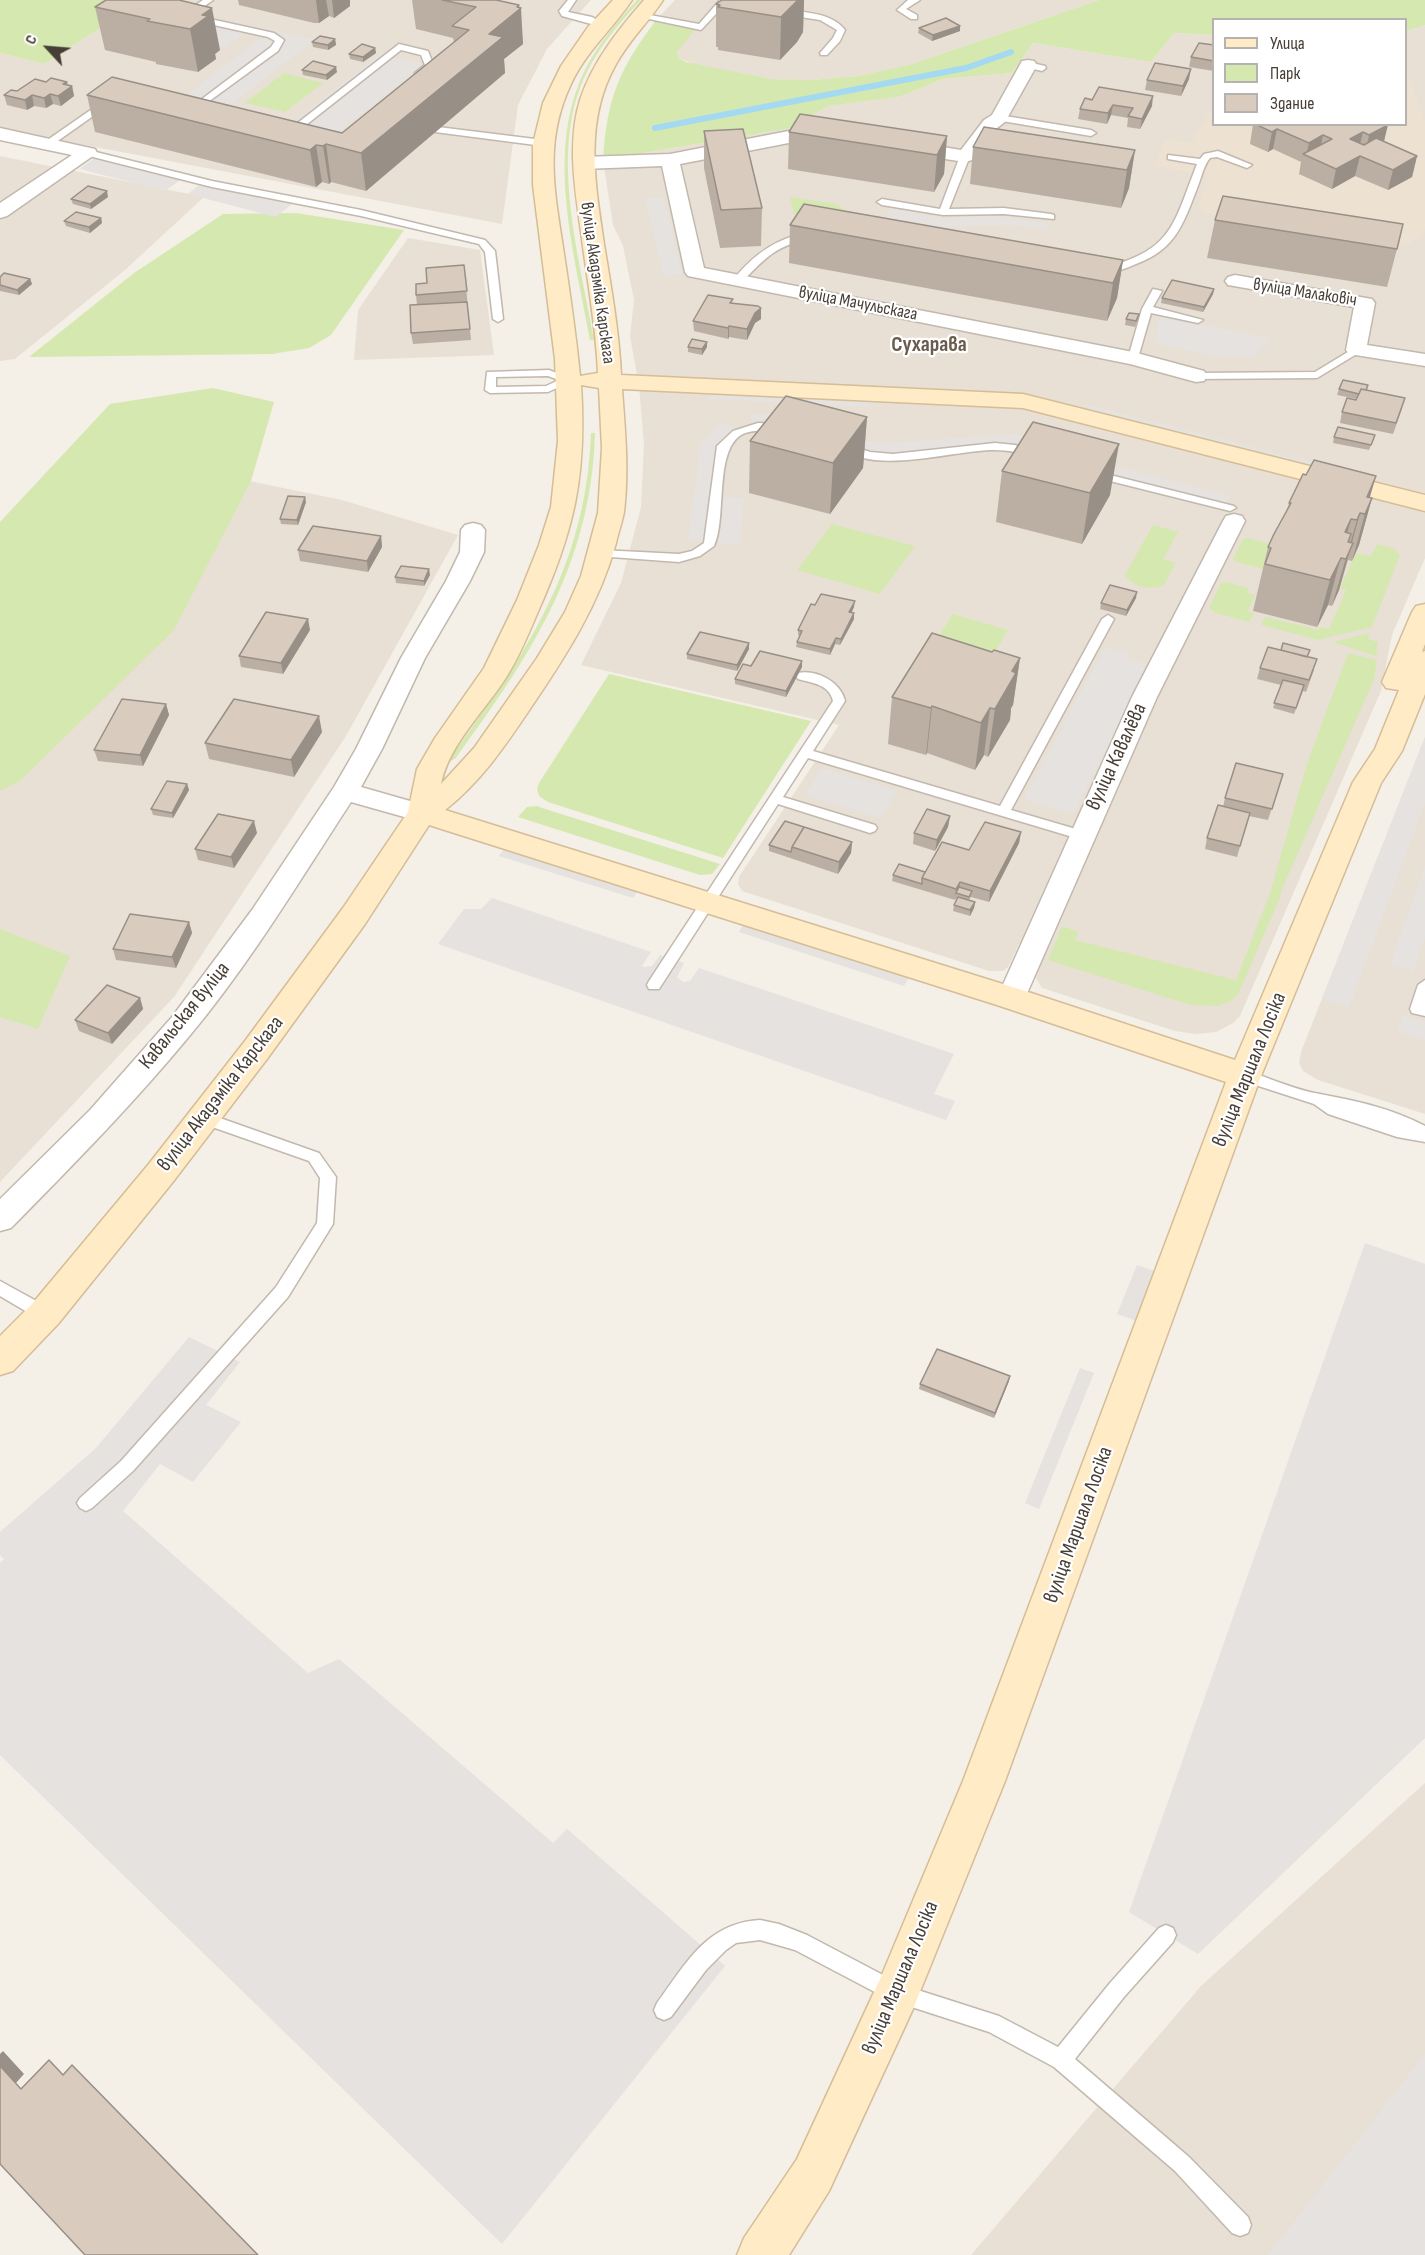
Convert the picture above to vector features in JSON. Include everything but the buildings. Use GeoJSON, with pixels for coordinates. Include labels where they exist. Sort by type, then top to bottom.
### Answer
{"type":"FeatureCollection","features":[{"type":"Feature","properties":{"kind":"main road","name":"вуліца Акадэміка Карскага"},"geometry":{"type":"LineString","coordinates":[[422,813],[429,771],[495,674],[541,577],[562,512],[569,470],[571,430],[569,380],[567,347],[556,269],[544,208],[543,143],[562,81],[572,62],[599,25],[639,5]]}},
{"type":"Feature","properties":{"kind":"main road","name":"вуліца Акадэміка Карскага"},"geometry":{"type":"LineString","coordinates":[[0,1360],[45,1314],[256,1050],[354,916],[422,813],[456,787],[484,755],[543,670],[578,612],[601,554],[610,513],[613,480],[613,430],[608,345],[587,210],[583,163],[586,114],[594,87],[639,5]]}},
{"type":"Feature","properties":{"kind":"main road"},"geometry":{"type":"LineString","coordinates":[[569,380],[609,380],[1023,401],[1425,503]]}},
{"type":"Feature","properties":{"kind":"main road","name":"вуліца Маршала Лосіка"},"geometry":{"type":"LineString","coordinates":[[1367,782],[1369,747],[1425,612]]}},
{"type":"Feature","properties":{"kind":"main road","name":"вуліца Маршала Лосіка"},"geometry":{"type":"LineString","coordinates":[[761,2255],[813,2175],[897,1993],[984,1781],[1245,1076],[1367,782],[1388,751],[1425,660]]}},
{"type":"Feature","properties":{"kind":"main road"},"geometry":{"type":"LineString","coordinates":[[422,813],[1011,998],[1245,1076]]}},
{"type":"Feature","properties":{"kind":"street"},"geometry":{"type":"LineString","coordinates":[[888,145],[975,150],[990,124],[999,118],[1035,66]]}},
{"type":"Feature","properties":{"kind":"street"},"geometry":{"type":"LineString","coordinates":[[0,134],[88,153]]}},
{"type":"Feature","properties":{"kind":"street"},"geometry":{"type":"LineString","coordinates":[[583,163],[670,160],[799,135],[847,139]]}},
{"type":"Feature","properties":{"kind":"street"},"geometry":{"type":"LineString","coordinates":[[0,212],[88,153]]}},
{"type":"Feature","properties":{"kind":"street","name":"вуліца Мачульскага"},"geometry":{"type":"LineString","coordinates":[[670,160],[695,272],[1133,358],[1196,376]]}},
{"type":"Feature","properties":{"kind":"street","name":"вуліца Малаковіч"},"geometry":{"type":"LineString","coordinates":[[1235,281],[1365,303],[1356,350]]}},
{"type":"Feature","properties":{"kind":"street"},"geometry":{"type":"LineString","coordinates":[[1356,350],[1425,360]]}},
{"type":"Feature","properties":{"kind":"street","name":"вуліца Кавалёва"},"geometry":{"type":"LineString","coordinates":[[1011,998],[1081,836],[1232,514]]}},
{"type":"Feature","properties":{"kind":"street","name":"Кавальская вуліца"},"geometry":{"type":"LineString","coordinates":[[0,1220],[100,1118],[182,1025],[262,917],[345,791],[374,739],[413,658],[458,581],[471,552],[473,530]]}},
{"type":"Feature","properties":{"kind":"street"},"geometry":{"type":"LineString","coordinates":[[345,791],[422,813]]}},
{"type":"Feature","properties":{"kind":"lane"},"geometry":{"type":"LineString","coordinates":[[193,110],[275,49],[280,40],[271,35],[185,16],[209,0]]}},
{"type":"Feature","properties":{"kind":"lane"},"geometry":{"type":"LineString","coordinates":[[572,0],[563,11],[565,14],[589,19],[599,25]]}},
{"type":"Feature","properties":{"kind":"lane"},"geometry":{"type":"LineString","coordinates":[[914,17],[901,10],[907,3],[916,0]]}},
{"type":"Feature","properties":{"kind":"lane"},"geometry":{"type":"LineString","coordinates":[[639,5],[701,27],[725,1],[735,3]]}},
{"type":"Feature","properties":{"kind":"lane"},"geometry":{"type":"LineString","coordinates":[[769,9],[824,20],[838,26],[841,30],[840,36],[824,53]]}},
{"type":"Feature","properties":{"kind":"lane"},"geometry":{"type":"LineString","coordinates":[[289,134],[399,47],[425,53],[430,66],[412,79]]}},
{"type":"Feature","properties":{"kind":"lane"},"geometry":{"type":"LineString","coordinates":[[49,143],[105,104],[121,96]]}},
{"type":"Feature","properties":{"kind":"lane"},"geometry":{"type":"LineString","coordinates":[[183,107],[204,112]]}},
{"type":"Feature","properties":{"kind":"lane"},"geometry":{"type":"LineString","coordinates":[[999,118],[1091,133]]}},
{"type":"Feature","properties":{"kind":"lane"},"geometry":{"type":"LineString","coordinates":[[438,130],[543,143]]}},
{"type":"Feature","properties":{"kind":"lane"},"geometry":{"type":"LineString","coordinates":[[279,131],[300,137]]}},
{"type":"Feature","properties":{"kind":"lane"},"geometry":{"type":"LineString","coordinates":[[943,212],[975,150]]}},
{"type":"Feature","properties":{"kind":"lane"},"geometry":{"type":"LineString","coordinates":[[88,153],[206,183],[361,213],[482,242],[490,251],[498,319]]}},
{"type":"Feature","properties":{"kind":"lane"},"geometry":{"type":"LineString","coordinates":[[1094,274],[1122,267],[1152,253],[1169,240],[1202,162],[1207,156],[1218,154],[1247,165]]}},
{"type":"Feature","properties":{"kind":"lane"},"geometry":{"type":"LineString","coordinates":[[1171,157],[1202,162]]}},
{"type":"Feature","properties":{"kind":"lane"},"geometry":{"type":"LineString","coordinates":[[882,202],[943,212],[1004,211],[1051,218]]}},
{"type":"Feature","properties":{"kind":"lane"},"geometry":{"type":"LineString","coordinates":[[738,280],[773,245],[799,237],[824,236]]}},
{"type":"Feature","properties":{"kind":"lane"},"geometry":{"type":"LineString","coordinates":[[1133,358],[1147,309],[1157,291]]}},
{"type":"Feature","properties":{"kind":"lane"},"geometry":{"type":"LineString","coordinates":[[1147,309],[1198,321]]}},
{"type":"Feature","properties":{"kind":"lane"},"geometry":{"type":"LineString","coordinates":[[1196,376],[1317,375],[1356,350]]}},
{"type":"Feature","properties":{"kind":"lane"},"geometry":{"type":"LineString","coordinates":[[549,373],[569,380],[548,389],[490,390],[491,374],[549,373]]}},
{"type":"Feature","properties":{"kind":"lane"},"geometry":{"type":"LineString","coordinates":[[601,554],[679,558],[696,554],[710,544],[723,446],[737,433],[758,426],[779,426],[795,430]]}},
{"type":"Feature","properties":{"kind":"lane"},"geometry":{"type":"LineString","coordinates":[[832,442],[870,456],[897,458],[1008,446],[1048,457]]}},
{"type":"Feature","properties":{"kind":"lane"},"geometry":{"type":"LineString","coordinates":[[1079,468],[1111,480],[1232,514]]}},
{"type":"Feature","properties":{"kind":"lane"},"geometry":{"type":"LineString","coordinates":[[1003,812],[1108,619]]}},
{"type":"Feature","properties":{"kind":"lane"},"geometry":{"type":"LineString","coordinates":[[654,986],[835,710],[839,701],[839,693],[828,684],[802,676]]}},
{"type":"Feature","properties":{"kind":"lane"},"geometry":{"type":"LineString","coordinates":[[806,753],[1081,836]]}},
{"type":"Feature","properties":{"kind":"lane"},"geometry":{"type":"LineString","coordinates":[[776,799],[870,828]]}},
{"type":"Feature","properties":{"kind":"lane"},"geometry":{"type":"LineString","coordinates":[[1425,985],[1417,1009],[1425,1011]]}},
{"type":"Feature","properties":{"kind":"lane"},"geometry":{"type":"LineString","coordinates":[[1245,1076],[1319,1100],[1333,1110],[1402,1133],[1425,1135]]}},
{"type":"Feature","properties":{"kind":"lane"},"geometry":{"type":"LineString","coordinates":[[86,1503],[127,1466],[282,1292],[326,1224],[328,1177],[314,1156],[203,1118]]}},
{"type":"Feature","properties":{"kind":"lane"},"geometry":{"type":"LineString","coordinates":[[0,1288],[45,1314]]}},
{"type":"Feature","properties":{"kind":"lane"},"geometry":{"type":"LineString","coordinates":[[664,2010],[719,1943],[736,1933],[756,1929],[778,1933],[897,1993],[993,2024],[1060,2060],[1182,2164],[1240,2225]]}},
{"type":"Feature","properties":{"kind":"lane"},"geometry":{"type":"LineString","coordinates":[[1060,2060],[1166,1935]]}},
{"type":"Feature","properties":{"kind":"shaded area"},"geometry":{"type":"Polygon","coordinates":[[[153,0],[591,0],[547,49],[518,105],[502,224],[0,129],[0,53],[44,64],[134,7],[153,0]]]}},
{"type":"Feature","properties":{"kind":"shaded area"},"geometry":{"type":"Polygon","coordinates":[[[675,0],[1099,0],[912,64],[858,76],[810,80],[771,79],[696,65],[679,58],[677,52],[681,45],[697,27],[657,19],[675,0]]]}},
{"type":"Feature","properties":{"kind":"shaded area"},"geometry":{"type":"Polygon","coordinates":[[[164,16],[245,33],[226,47],[147,29],[164,16]]]}},
{"type":"Feature","properties":{"kind":"shaded area"},"geometry":{"type":"Polygon","coordinates":[[[1425,25],[1425,558],[1392,635],[1381,691],[1240,1016],[1233,1023],[1216,1032],[1196,1034],[1175,1031],[1042,988],[1036,978],[1045,951],[1019,944],[1008,967],[1003,971],[989,971],[742,891],[738,884],[739,877],[839,725],[581,665],[621,583],[641,507],[644,445],[639,386],[630,336],[634,300],[623,246],[613,225],[603,160],[791,128],[828,106],[899,97],[943,79],[1012,73],[1033,43],[1151,62],[1174,33],[1212,35],[1212,126],[1407,126],[1407,31],[1425,25]]]}},
{"type":"Feature","properties":{"kind":"shaded area"},"geometry":{"type":"Polygon","coordinates":[[[271,30],[315,40],[221,112],[177,102],[271,30]]]}},
{"type":"Feature","properties":{"kind":"shaded area"},"geometry":{"type":"Polygon","coordinates":[[[380,54],[424,64],[331,139],[285,128],[380,54]]]}},
{"type":"Feature","properties":{"kind":"shaded area"},"geometry":{"type":"Polygon","coordinates":[[[1407,72],[1425,122],[1425,231],[1407,245],[1212,215],[1198,207],[1208,175],[1154,166],[1165,140],[1191,143],[1211,109],[1212,126],[1407,126],[1407,72]]]}},
{"type":"Feature","properties":{"kind":"shaded area"},"geometry":{"type":"Polygon","coordinates":[[[99,154],[187,175],[165,191],[80,169],[99,154]]]}},
{"type":"Feature","properties":{"kind":"shaded area"},"geometry":{"type":"Polygon","coordinates":[[[0,156],[204,197],[125,270],[15,359],[0,361],[0,156]]]}},
{"type":"Feature","properties":{"kind":"shaded area"},"geometry":{"type":"Polygon","coordinates":[[[206,179],[297,200],[276,217],[188,194],[206,179]]]}},
{"type":"Feature","properties":{"kind":"shaded area"},"geometry":{"type":"Polygon","coordinates":[[[664,197],[682,274],[663,276],[645,198],[664,197]]]}},
{"type":"Feature","properties":{"kind":"shaded area"},"geometry":{"type":"Polygon","coordinates":[[[889,208],[941,218],[995,216],[1050,223],[1048,230],[1014,225],[939,227],[886,218],[889,208]]]}},
{"type":"Feature","properties":{"kind":"shaded area"},"geometry":{"type":"Polygon","coordinates":[[[408,238],[480,250],[494,355],[354,360],[358,310],[408,238]]]}},
{"type":"Feature","properties":{"kind":"shaded area"},"geometry":{"type":"Polygon","coordinates":[[[1159,317],[1270,338],[1255,356],[1216,356],[1156,344],[1159,317]]]}},
{"type":"Feature","properties":{"kind":"shaded area"},"geometry":{"type":"Polygon","coordinates":[[[717,391],[886,398],[866,407],[708,399],[717,391]]]}},
{"type":"Feature","properties":{"kind":"shaded area"},"geometry":{"type":"Polygon","coordinates":[[[1084,404],[1334,468],[1343,478],[1091,414],[1084,404]]]}},
{"type":"Feature","properties":{"kind":"shaded area"},"geometry":{"type":"Polygon","coordinates":[[[752,414],[799,415],[877,444],[1015,434],[1117,467],[1230,496],[1226,504],[1113,476],[1011,443],[874,453],[792,424],[753,423],[752,414]]]}},
{"type":"Feature","properties":{"kind":"shaded area"},"geometry":{"type":"Polygon","coordinates":[[[721,422],[736,428],[718,445],[705,542],[688,541],[701,443],[721,422]]]}},
{"type":"Feature","properties":{"kind":"shaded area"},"geometry":{"type":"Polygon","coordinates":[[[220,475],[342,500],[458,535],[346,736],[174,997],[0,1182],[0,755],[220,475]]]}},
{"type":"Feature","properties":{"kind":"shaded area"},"geometry":{"type":"Polygon","coordinates":[[[723,497],[744,498],[739,544],[717,544],[723,497]]]}},
{"type":"Feature","properties":{"kind":"shaded area"},"geometry":{"type":"Polygon","coordinates":[[[1105,647],[1129,654],[1126,659],[1149,665],[1073,814],[1024,799],[1105,647]]]}},
{"type":"Feature","properties":{"kind":"shaded area"},"geometry":{"type":"Polygon","coordinates":[[[1425,737],[1425,1114],[1318,1080],[1303,1071],[1299,1063],[1301,1052],[1425,737]]]}},
{"type":"Feature","properties":{"kind":"shaded area"},"geometry":{"type":"Polygon","coordinates":[[[1425,737],[1425,802],[1349,1008],[1322,999],[1425,737]]]}},
{"type":"Feature","properties":{"kind":"shaded area"},"geometry":{"type":"Polygon","coordinates":[[[822,768],[897,791],[881,818],[805,795],[822,768]]]}},
{"type":"Feature","properties":{"kind":"shaded area"},"geometry":{"type":"Polygon","coordinates":[[[508,844],[641,886],[633,898],[499,856],[508,844]]]}},
{"type":"Feature","properties":{"kind":"shaded area"},"geometry":{"type":"Polygon","coordinates":[[[1425,866],[1425,937],[1413,972],[1390,964],[1425,866]]]}},
{"type":"Feature","properties":{"kind":"shaded area"},"geometry":{"type":"Polygon","coordinates":[[[492,898],[651,952],[642,966],[644,967],[652,966],[660,955],[684,963],[677,977],[683,982],[690,981],[699,968],[954,1054],[934,1094],[955,1101],[946,1120],[438,944],[464,909],[481,909],[492,898]]]}},
{"type":"Feature","properties":{"kind":"shaded area"},"geometry":{"type":"Polygon","coordinates":[[[745,922],[910,976],[904,986],[739,932],[745,922]]]}},
{"type":"Feature","properties":{"kind":"shaded area"},"geometry":{"type":"Polygon","coordinates":[[[1403,1015],[1425,1022],[1425,1040],[1397,1031],[1403,1015]]]}},
{"type":"Feature","properties":{"kind":"shaded area"},"geometry":{"type":"Polygon","coordinates":[[[1365,1243],[1425,1264],[1425,1738],[1198,1954],[1129,1912],[1365,1243]]]}},
{"type":"Feature","properties":{"kind":"shaded area"},"geometry":{"type":"Polygon","coordinates":[[[1137,1265],[1157,1272],[1137,1321],[1117,1314],[1137,1265]]]}},
{"type":"Feature","properties":{"kind":"shaded area"},"geometry":{"type":"Polygon","coordinates":[[[189,1337],[240,1362],[206,1405],[241,1422],[193,1482],[160,1464],[123,1511],[308,1673],[339,1659],[553,1843],[567,1829],[725,1966],[502,2244],[0,1755],[0,1563],[4,1559],[0,1555],[0,1532],[96,1448],[189,1337]]]}},
{"type":"Feature","properties":{"kind":"shaded area"},"geometry":{"type":"Polygon","coordinates":[[[1080,1368],[1094,1373],[1039,1509],[1025,1503],[1080,1368]]]}},
{"type":"Feature","properties":{"kind":"shaded area"},"geometry":{"type":"Polygon","coordinates":[[[1425,1783],[1425,2255],[971,2255],[1201,1986],[1425,1783]]]}},
{"type":"Feature","properties":{"kind":"shaded area"},"geometry":{"type":"Polygon","coordinates":[[[1425,2054],[1425,2255],[1268,2255],[1425,2054]]]}},
{"type":"Feature","properties":{"kind":"green space"},"geometry":{"type":"Polygon","coordinates":[[[0,0],[153,0],[134,7],[44,64],[0,53],[0,0]]]}},
{"type":"Feature","properties":{"kind":"green space"},"geometry":{"type":"Polygon","coordinates":[[[637,0],[641,0],[609,37],[584,78],[574,108],[569,140],[568,174],[571,208],[575,242],[594,340],[590,340],[568,213],[565,148],[569,117],[578,86],[589,63],[611,30],[637,0]]]}},
{"type":"Feature","properties":{"kind":"green space"},"geometry":{"type":"Polygon","coordinates":[[[1099,0],[1425,0],[1425,25],[1407,31],[1407,18],[1212,18],[1212,35],[1174,33],[1151,62],[1033,43],[1012,73],[943,79],[899,97],[828,106],[791,128],[603,160],[608,119],[617,85],[633,53],[657,19],[698,26],[677,52],[679,58],[686,62],[771,79],[810,80],[858,76],[912,64],[1099,0]]]}},
{"type":"Feature","properties":{"kind":"green space"},"geometry":{"type":"Polygon","coordinates":[[[284,73],[323,83],[285,112],[245,103],[284,73]]]}},
{"type":"Feature","properties":{"kind":"green space"},"geometry":{"type":"Polygon","coordinates":[[[790,197],[836,204],[847,211],[844,223],[794,215],[790,197]]]}},
{"type":"Feature","properties":{"kind":"green space"},"geometry":{"type":"Polygon","coordinates":[[[296,213],[404,230],[331,335],[309,348],[272,354],[29,357],[134,273],[223,214],[296,213]]]}},
{"type":"Feature","properties":{"kind":"green space"},"geometry":{"type":"Polygon","coordinates":[[[213,388],[274,402],[251,481],[174,630],[20,781],[0,791],[0,522],[110,404],[213,388]]]}},
{"type":"Feature","properties":{"kind":"green space"},"geometry":{"type":"Polygon","coordinates":[[[591,433],[595,433],[591,481],[582,526],[569,567],[552,607],[508,683],[455,759],[450,761],[503,683],[547,608],[564,568],[577,527],[587,482],[591,433]]]}},
{"type":"Feature","properties":{"kind":"green space"},"geometry":{"type":"Polygon","coordinates":[[[832,524],[915,546],[880,594],[797,570],[832,524]]]}},
{"type":"Feature","properties":{"kind":"green space"},"geometry":{"type":"Polygon","coordinates":[[[1153,525],[1178,532],[1163,559],[1176,563],[1164,585],[1148,588],[1137,585],[1125,575],[1153,525]]]}},
{"type":"Feature","properties":{"kind":"green space"},"geometry":{"type":"Polygon","coordinates":[[[1243,539],[1275,545],[1264,569],[1236,562],[1233,559],[1243,539]]]}},
{"type":"Feature","properties":{"kind":"green space"},"geometry":{"type":"Polygon","coordinates":[[[1377,544],[1393,548],[1400,555],[1372,627],[1318,640],[1261,625],[1265,617],[1319,630],[1320,627],[1329,629],[1346,590],[1340,588],[1356,553],[1371,556],[1377,544]]]}},
{"type":"Feature","properties":{"kind":"green space"},"geometry":{"type":"Polygon","coordinates":[[[1226,582],[1249,588],[1247,593],[1255,595],[1248,611],[1254,613],[1249,622],[1216,613],[1209,608],[1221,583],[1226,582]]]}},
{"type":"Feature","properties":{"kind":"green space"},"geometry":{"type":"Polygon","coordinates":[[[953,614],[1008,630],[990,660],[934,644],[953,614]]]}},
{"type":"Feature","properties":{"kind":"green space"},"geometry":{"type":"Polygon","coordinates":[[[1370,633],[1368,639],[1378,642],[1376,656],[1333,642],[1370,633]]]}},
{"type":"Feature","properties":{"kind":"green space"},"geometry":{"type":"Polygon","coordinates":[[[1348,653],[1377,660],[1374,679],[1238,995],[1231,1001],[1217,1006],[1190,1005],[1048,960],[1062,926],[1078,932],[1075,940],[1236,980],[1270,893],[1307,764],[1348,653]]]}},
{"type":"Feature","properties":{"kind":"green space"},"geometry":{"type":"Polygon","coordinates":[[[609,674],[811,721],[723,858],[548,802],[539,796],[537,789],[539,783],[609,674]]]}},
{"type":"Feature","properties":{"kind":"green space"},"geometry":{"type":"Polygon","coordinates":[[[537,806],[720,864],[712,874],[700,875],[518,817],[527,807],[537,806]]]}},
{"type":"Feature","properties":{"kind":"green space"},"geometry":{"type":"Polygon","coordinates":[[[0,929],[70,956],[38,1029],[0,1017],[0,929]]]}},
{"type":"Feature","properties":{"kind":"waterway"},"geometry":{"type":"LineString","coordinates":[[655,128],[966,68],[1011,52]]}},
{"type":"Feature","properties":{"kind":"district","name":"Сухарава"},"geometry":{"type":"Point","coordinates":[929,345]}}]}
